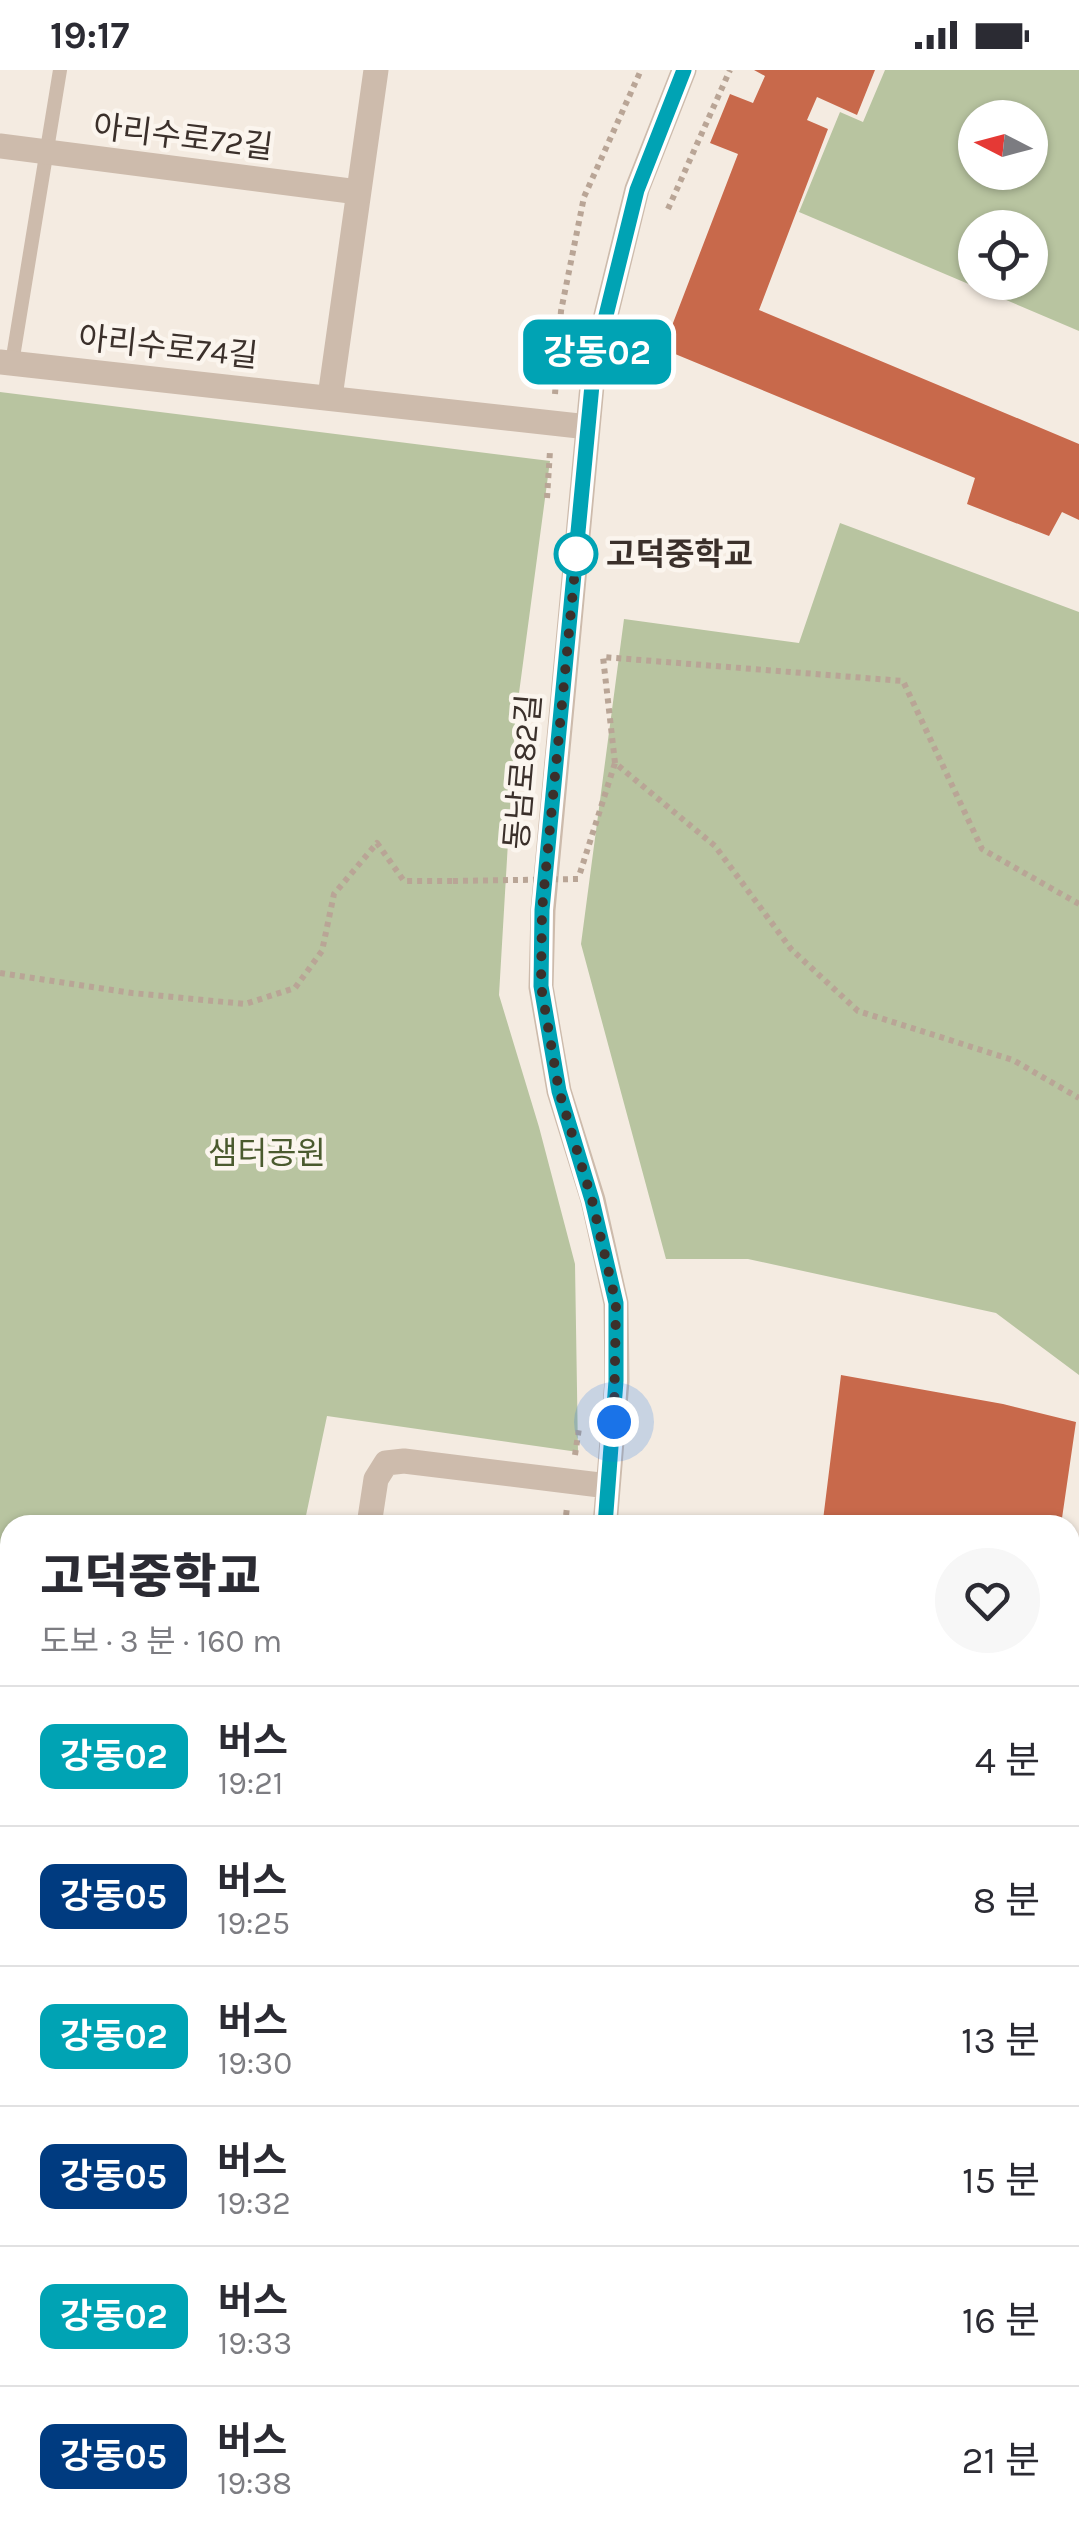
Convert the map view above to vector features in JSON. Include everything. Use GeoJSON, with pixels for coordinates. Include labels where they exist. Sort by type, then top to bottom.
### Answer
{"type":"FeatureCollection","features":[{"type":"Feature","properties":{"kind":"street"},"geometry":{"type":"LineString","coordinates":[[330,397],[376,70]]}},
{"type":"Feature","properties":{"kind":"street","name":"동남로82길"},"geometry":{"type":"LineString","coordinates":[[606,1515],[616,1381],[616,1303],[592,1200],[559,1091],[541,986],[542,910],[594,364],[637,190],[684,70]]}},
{"type":"Feature","properties":{"kind":"street","name":"아리수로72길"},"geometry":{"type":"LineString","coordinates":[[0,146],[358,192]]}},
{"type":"Feature","properties":{"kind":"street","name":"아리수로74길"},"geometry":{"type":"LineString","coordinates":[[6,362],[588,427]]}},
{"type":"Feature","properties":{"kind":"street"},"geometry":{"type":"LineString","coordinates":[[371,1515],[376,1479],[386,1463],[404,1461],[608,1486]]}},
{"type":"Feature","properties":{"kind":"lane"},"geometry":{"type":"LineString","coordinates":[[6,362],[60,70]]}},
{"type":"Feature","properties":{"kind":"path"},"geometry":{"type":"LineString","coordinates":[[666,212],[730,70]]}},
{"type":"Feature","properties":{"kind":"path"},"geometry":{"type":"LineString","coordinates":[[0,973],[132,993],[246,1004],[294,988],[322,951],[334,894],[377,843],[404,880],[578,879],[614,763],[603,657],[903,682],[982,849],[1079,904]]}},
{"type":"Feature","properties":{"kind":"path"},"geometry":{"type":"LineString","coordinates":[[614,763],[715,846],[790,949],[858,1011],[1012,1060],[1079,1098]]}},
{"type":"Feature","properties":{"kind":"path"},"geometry":{"type":"LineString","coordinates":[[566,882],[568,863]]}},
{"type":"Feature","properties":{"kind":"path"},"geometry":{"type":"LineString","coordinates":[[566,1515],[567,1508]]}},
{"type":"Feature","properties":{"kind":"green space"},"geometry":{"type":"Polygon","coordinates":[[[885,70],[1079,70],[1079,331],[1006,300],[1048,300],[1048,210],[958,210],[958,280],[799,212],[840,112],[863,122],[885,70]]]}},
{"type":"Feature","properties":{"kind":"green space","name":"샘터공원"},"geometry":{"type":"Polygon","coordinates":[[[0,392],[550,461],[515,723],[499,995],[575,1264],[578,1452],[327,1416],[306,1515],[0,1515],[0,392]]]}},
{"type":"Feature","properties":{"kind":"green space"},"geometry":{"type":"Polygon","coordinates":[[[840,523],[1079,612],[1079,1375],[996,1313],[748,1259],[666,1259],[581,944],[624,619],[799,643],[840,523]]]}},
{"type":"Feature","properties":{"kind":"building"},"geometry":{"type":"Polygon","coordinates":[[[754,70],[875,70],[857,115],[817,97],[807,120],[828,129],[759,310],[1079,444],[1079,520],[1062,512],[1049,536],[967,504],[975,478],[663,349],[738,154],[710,143],[730,94],[753,103],[765,76],[754,70]]]}},
{"type":"Feature","properties":{"kind":"building"},"geometry":{"type":"Polygon","coordinates":[[[841,1375],[1003,1404],[1076,1422],[1062,1515],[824,1515],[841,1375]]]}},
{"type":"Feature","properties":{"kind":"bus line","name":"강동02"},"geometry":{"type":"LineString","coordinates":[[606,1515],[616,1381],[616,1303],[592,1200],[559,1091],[541,986],[542,910],[594,364],[637,190],[684,70]]}},
{"type":"Feature","properties":{"kind":"place","name":"고덕중학교"},"geometry":{"type":"Point","coordinates":[576,554]}},
{"type":"Feature","properties":{"kind":"route"},"geometry":{"type":"LineString","coordinates":[[576,554],[577,549],[542,910],[541,986],[559,1091],[592,1200],[616,1303],[614,1422]]}}]}
